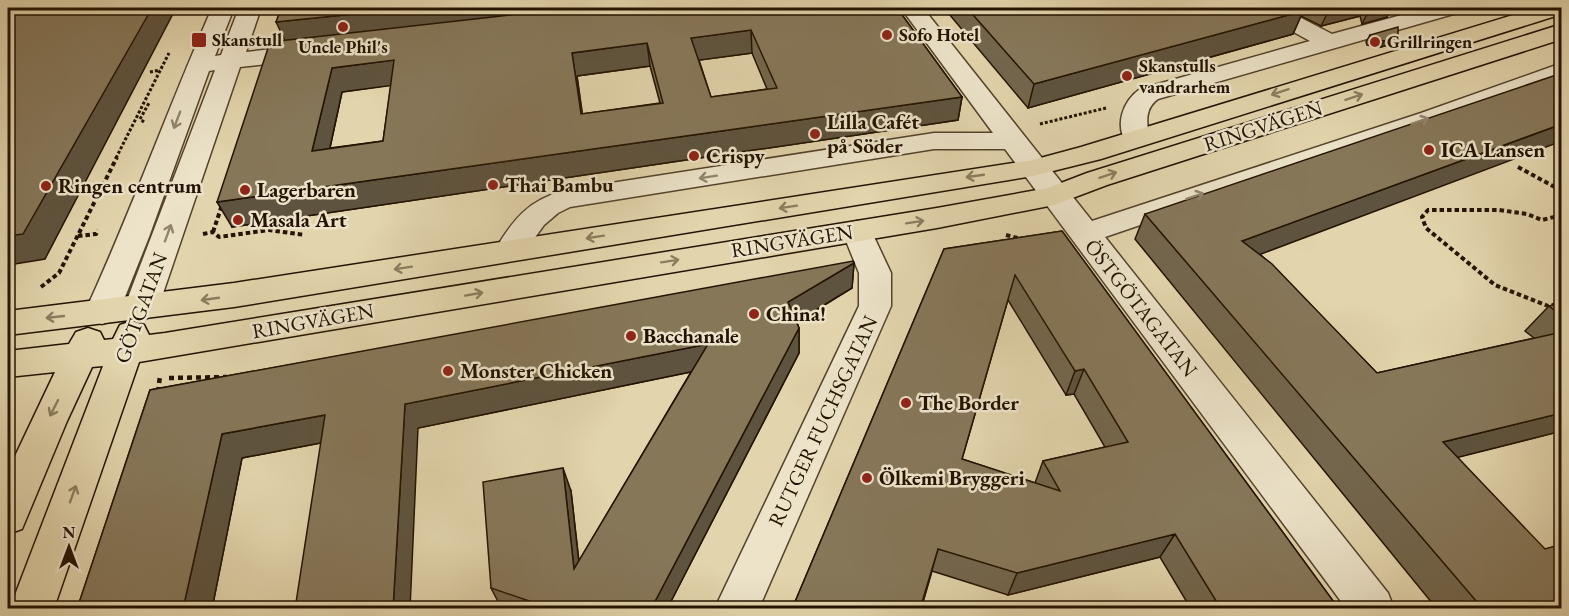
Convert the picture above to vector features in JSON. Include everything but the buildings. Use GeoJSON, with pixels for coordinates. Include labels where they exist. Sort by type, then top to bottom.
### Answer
{"type":"FeatureCollection","features":[{"type":"Feature","properties":{"kind":"main road","name":"RINGVÄGEN"},"geometry":{"type":"LineString","coordinates":[[8,323],[141,308],[1033,168],[1557,8]]}},
{"type":"Feature","properties":{"kind":"main road","name":"RINGVÄGEN"},"geometry":{"type":"LineString","coordinates":[[8,364],[81,356],[120,368],[1054,196],[1108,176],[1560,34]]}},
{"type":"Feature","properties":{"kind":"main road"},"geometry":{"type":"LineString","coordinates":[[846,198],[857,231]]}},
{"type":"Feature","properties":{"kind":"main road","name":"GÖTGATAN"},"geometry":{"type":"LineString","coordinates":[[32,609],[141,308]]}},
{"type":"Feature","properties":{"kind":"main road","name":"GÖTGATAN"},"geometry":{"type":"LineString","coordinates":[[8,516],[48,421],[102,312]]}},
{"type":"Feature","properties":{"kind":"street","name":"GÖTGATAN"},"geometry":{"type":"LineString","coordinates":[[102,312],[130,245],[198,65],[223,8]]}},
{"type":"Feature","properties":{"kind":"street","name":"GÖTGATAN"},"geometry":{"type":"LineString","coordinates":[[141,308],[250,8]]}},
{"type":"Feature","properties":{"kind":"street","name":"ÖSTGÖTAGATAN"},"geometry":{"type":"LineString","coordinates":[[912,8],[1372,609]]}},
{"type":"Feature","properties":{"kind":"street"},"geometry":{"type":"LineString","coordinates":[[1267,8],[1329,42]]}},
{"type":"Feature","properties":{"kind":"street"},"geometry":{"type":"LineString","coordinates":[[1136,138],[1132,115],[1141,99],[1162,89],[1449,8]]}},
{"type":"Feature","properties":{"kind":"street"},"geometry":{"type":"LineString","coordinates":[[198,65],[326,50]]}},
{"type":"Feature","properties":{"kind":"street"},"geometry":{"type":"LineString","coordinates":[[1084,234],[1562,70]]}},
{"type":"Feature","properties":{"kind":"street"},"geometry":{"type":"LineString","coordinates":[[510,250],[531,219],[552,204],[566,199],[934,141],[1012,141]]}},
{"type":"Feature","properties":{"kind":"street","name":"RUTGER FUCHSGATAN"},"geometry":{"type":"LineString","coordinates":[[737,609],[876,306],[875,273],[857,231]]}},
{"type":"Feature","properties":{"kind":"path"},"geometry":{"type":"LineString","coordinates":[[33,293],[59,273],[172,48]]}},
{"type":"Feature","properties":{"kind":"path"},"geometry":{"type":"LineString","coordinates":[[150,72],[161,70]]}},
{"type":"Feature","properties":{"kind":"path"},"geometry":{"type":"LineString","coordinates":[[1012,141],[1029,127],[1141,99]]}},
{"type":"Feature","properties":{"kind":"path"},"geometry":{"type":"LineString","coordinates":[[1518,167],[1561,191]]}},
{"type":"Feature","properties":{"kind":"path"},"geometry":{"type":"LineString","coordinates":[[213,232],[222,204]]}},
{"type":"Feature","properties":{"kind":"path"},"geometry":{"type":"LineString","coordinates":[[1562,215],[1542,220],[1527,214],[1508,211],[1452,208],[1428,210],[1422,217],[1426,228],[1495,285],[1548,306],[1562,303]]}},
{"type":"Feature","properties":{"kind":"path"},"geometry":{"type":"LineString","coordinates":[[213,232],[219,237],[269,230],[305,235]]}},
{"type":"Feature","properties":{"kind":"path"},"geometry":{"type":"LineString","coordinates":[[77,236],[96,234],[97,231]]}},
{"type":"Feature","properties":{"kind":"path"},"geometry":{"type":"LineString","coordinates":[[200,235],[213,232]]}},
{"type":"Feature","properties":{"kind":"path"},"geometry":{"type":"LineString","coordinates":[[120,368],[160,379],[237,376]]}},
{"type":"Feature","properties":{"kind":"place","name":"Uncle Phil's"},"geometry":{"type":"Point","coordinates":[343,27]}},
{"type":"Feature","properties":{"kind":"place","name":"Sofo Hotel"},"geometry":{"type":"Point","coordinates":[887,35]}},
{"type":"Feature","properties":{"kind":"place","name":"Skanstull"},"geometry":{"type":"Point","coordinates":[199,40]}},
{"type":"Feature","properties":{"kind":"place","name":"Grillringen"},"geometry":{"type":"Point","coordinates":[1375,42]}},
{"type":"Feature","properties":{"kind":"place","name":"Skanstulls vandrarhem"},"geometry":{"type":"Point","coordinates":[1127,76]}},
{"type":"Feature","properties":{"kind":"place","name":"Lilla Cafét på Söder"},"geometry":{"type":"Point","coordinates":[815,134]}},
{"type":"Feature","properties":{"kind":"place","name":"ICA Lansen"},"geometry":{"type":"Point","coordinates":[1429,150]}},
{"type":"Feature","properties":{"kind":"place","name":"Crispy"},"geometry":{"type":"Point","coordinates":[694,156]}},
{"type":"Feature","properties":{"kind":"place","name":"Thai Bambu"},"geometry":{"type":"Point","coordinates":[493,185]}},
{"type":"Feature","properties":{"kind":"place","name":"Ringen centrum"},"geometry":{"type":"Point","coordinates":[46,186]}},
{"type":"Feature","properties":{"kind":"place","name":"Lagerbaren"},"geometry":{"type":"Point","coordinates":[245,190]}},
{"type":"Feature","properties":{"kind":"place","name":"Masala Art"},"geometry":{"type":"Point","coordinates":[238,220]}},
{"type":"Feature","properties":{"kind":"place","name":"China!"},"geometry":{"type":"Point","coordinates":[754,314]}},
{"type":"Feature","properties":{"kind":"place","name":"Bacchanale"},"geometry":{"type":"Point","coordinates":[631,336]}},
{"type":"Feature","properties":{"kind":"place","name":"Monster Chicken"},"geometry":{"type":"Point","coordinates":[448,371]}},
{"type":"Feature","properties":{"kind":"place","name":"The Border"},"geometry":{"type":"Point","coordinates":[906,403]}},
{"type":"Feature","properties":{"kind":"place","name":"Ölkemi Bryggeri"},"geometry":{"type":"Point","coordinates":[867,478]}}]}
